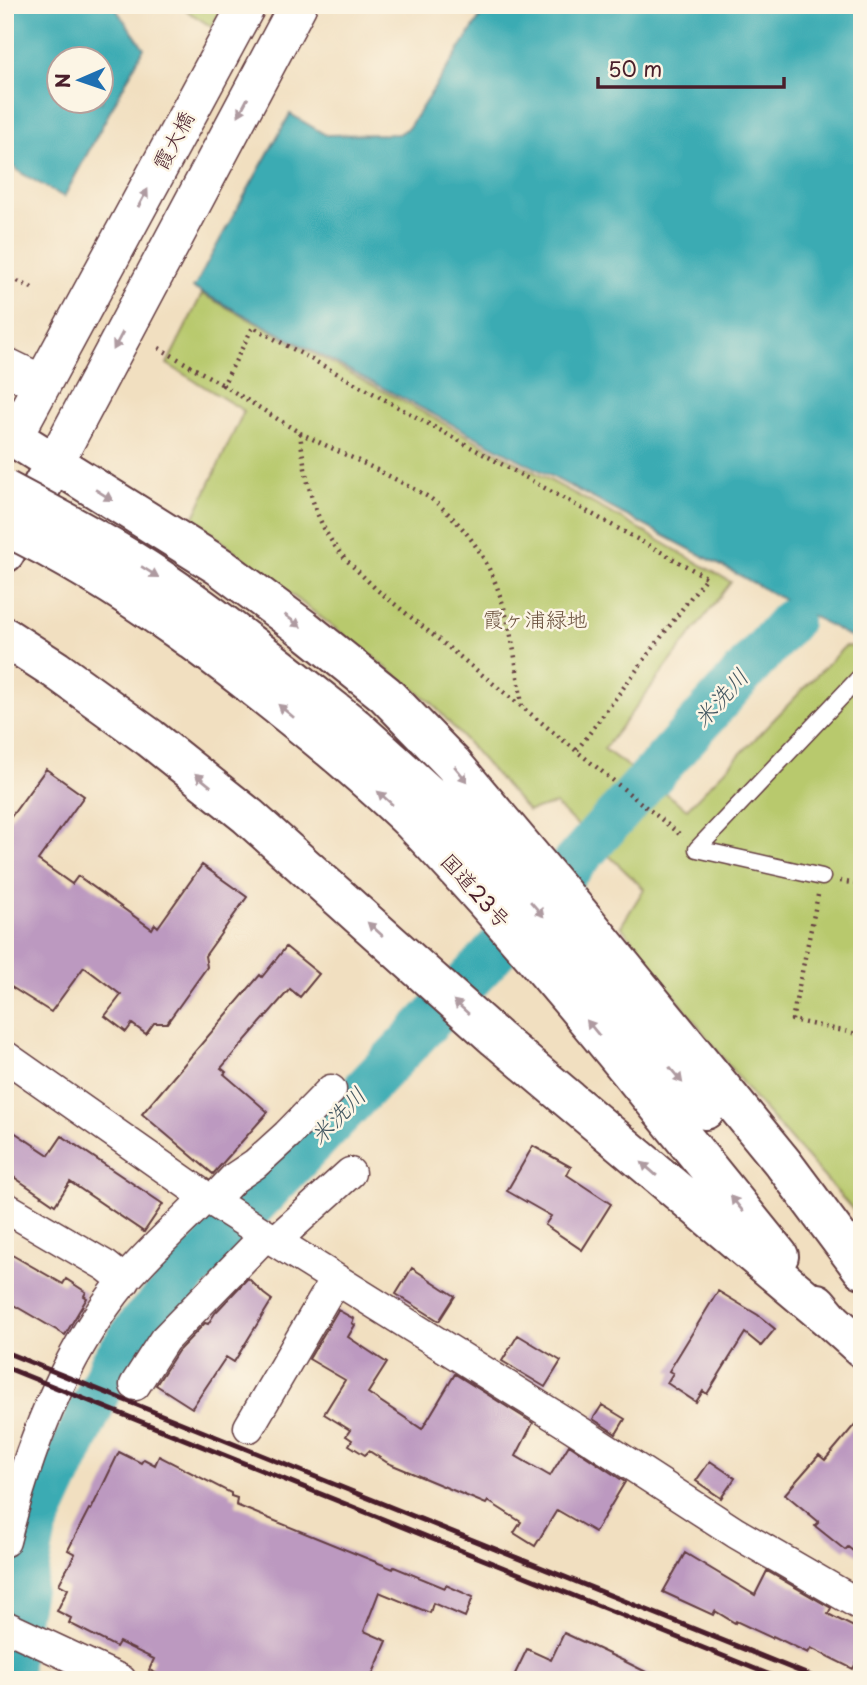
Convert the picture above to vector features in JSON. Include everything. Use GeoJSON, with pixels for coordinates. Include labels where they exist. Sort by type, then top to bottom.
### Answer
{"type":"FeatureCollection","features":[{"type":"Feature","properties":{"kind":"main road"},"geometry":{"type":"LineString","coordinates":[[8,440],[54,464],[219,566],[385,694],[453,764],[503,873]]}},
{"type":"Feature","properties":{"kind":"main road"},"geometry":{"type":"LineString","coordinates":[[5,553],[54,464]]}},
{"type":"Feature","properties":{"kind":"main road","name":"国道23号"},"geometry":{"type":"LineString","coordinates":[[5,490],[156,576],[239,635],[347,741],[411,821],[503,873],[862,1292]]}},
{"type":"Feature","properties":{"kind":"main road","name":"国道23号"},"geometry":{"type":"LineString","coordinates":[[5,526],[89,571],[191,637],[243,676],[347,741]]}},
{"type":"Feature","properties":{"kind":"main road"},"geometry":{"type":"LineString","coordinates":[[5,638],[56,670],[140,730],[248,816],[496,1038],[833,1322]]}},
{"type":"Feature","properties":{"kind":"main road"},"geometry":{"type":"LineString","coordinates":[[568,947],[783,1163],[862,1269]]}},
{"type":"Feature","properties":{"kind":"main road","name":"国道23号"},"geometry":{"type":"LineString","coordinates":[[568,947],[833,1322],[862,1349]]}},
{"type":"Feature","properties":{"kind":"street"},"geometry":{"type":"LineString","coordinates":[[54,464],[298,5]]}},
{"type":"Feature","properties":{"kind":"street","name":"霞大橋"},"geometry":{"type":"LineString","coordinates":[[8,440],[111,259],[242,15]]}},
{"type":"Feature","properties":{"kind":"street"},"geometry":{"type":"LineString","coordinates":[[5,366],[42,384]]}},
{"type":"Feature","properties":{"kind":"street"},"geometry":{"type":"LineString","coordinates":[[5,1056],[213,1200],[335,1280],[574,1427],[736,1533],[862,1606]]}},
{"type":"Feature","properties":{"kind":"street"},"geometry":{"type":"LineString","coordinates":[[5,1541],[31,1452],[63,1375],[76,1349],[125,1281],[234,1178],[256,1164],[331,1090]]}},
{"type":"Feature","properties":{"kind":"street"},"geometry":{"type":"LineString","coordinates":[[135,1385],[164,1340],[270,1238],[350,1173]]}},
{"type":"Feature","properties":{"kind":"street"},"geometry":{"type":"LineString","coordinates":[[5,1207],[106,1266],[125,1281]]}},
{"type":"Feature","properties":{"kind":"street"},"geometry":{"type":"LineString","coordinates":[[249,1427],[335,1280]]}},
{"type":"Feature","properties":{"kind":"street"},"geometry":{"type":"LineString","coordinates":[[5,1626],[55,1659],[121,1680]]}},
{"type":"Feature","properties":{"kind":"lane"},"geometry":{"type":"LineString","coordinates":[[698,849],[859,678],[862,678]]}},
{"type":"Feature","properties":{"kind":"lane"},"geometry":{"type":"LineString","coordinates":[[698,849],[822,877]]}},
{"type":"Feature","properties":{"kind":"path"},"geometry":{"type":"LineString","coordinates":[[5,275],[32,288]]}},
{"type":"Feature","properties":{"kind":"path"},"geometry":{"type":"LineString","coordinates":[[223,385],[253,327],[706,577],[577,750]]}},
{"type":"Feature","properties":{"kind":"path"},"geometry":{"type":"LineString","coordinates":[[159,348],[300,433],[433,500],[462,528],[484,555],[501,593],[514,643],[523,707]]}},
{"type":"Feature","properties":{"kind":"path"},"geometry":{"type":"LineString","coordinates":[[300,433],[305,474],[315,511],[340,553],[376,589],[698,849]]}},
{"type":"Feature","properties":{"kind":"path"},"geometry":{"type":"LineString","coordinates":[[822,877],[792,1020],[862,1035]]}},
{"type":"Feature","properties":{"kind":"green space"},"geometry":{"type":"Polygon","coordinates":[[[178,5],[224,5],[212,27],[178,5]]]}},
{"type":"Feature","properties":{"kind":"green space","name":"霞ヶ浦緑地"},"geometry":{"type":"Polygon","coordinates":[[[202,294],[622,519],[731,582],[604,749],[687,809],[845,646],[862,647],[862,1220],[754,1098],[621,926],[644,889],[555,804],[528,811],[432,703],[193,519],[244,411],[167,364],[202,294]]]}},
{"type":"Feature","properties":{"kind":"water"},"geometry":{"type":"Polygon","coordinates":[[[5,5],[115,5],[144,48],[116,100],[116,46],[46,46],[46,116],[107,116],[64,197],[21,173],[5,160],[5,5]]]}},
{"type":"Feature","properties":{"kind":"water"},"geometry":{"type":"Polygon","coordinates":[[[488,5],[862,5],[862,639],[854,639],[739,575],[193,288],[290,114],[326,135],[398,134],[409,127],[488,5]]]}},
{"type":"Feature","properties":{"kind":"pier"},"geometry":{"type":"Polygon","coordinates":[[[276,133],[194,286],[191,284],[276,133]]]}},
{"type":"Feature","properties":{"kind":"building"},"geometry":{"type":"Polygon","coordinates":[[[46,769],[84,796],[38,860],[72,884],[78,876],[152,929],[155,924],[158,927],[202,865],[247,897],[205,956],[207,967],[167,1023],[154,1023],[146,1034],[132,1024],[126,1032],[105,1016],[121,995],[84,967],[51,1012],[5,983],[5,825],[46,769]]]}},
{"type":"Feature","properties":{"kind":"building"},"geometry":{"type":"Polygon","coordinates":[[[286,947],[319,974],[300,997],[290,989],[221,1068],[226,1072],[224,1074],[268,1112],[213,1174],[142,1114],[286,947]]]}},
{"type":"Feature","properties":{"kind":"building"},"geometry":{"type":"Polygon","coordinates":[[[5,1126],[49,1155],[62,1136],[163,1204],[144,1232],[70,1182],[55,1205],[5,1171],[5,1126]]]}},
{"type":"Feature","properties":{"kind":"building"},"geometry":{"type":"Polygon","coordinates":[[[533,1146],[571,1167],[567,1175],[611,1204],[582,1250],[545,1225],[551,1216],[507,1191],[533,1146]]]}},
{"type":"Feature","properties":{"kind":"building"},"geometry":{"type":"Polygon","coordinates":[[[5,1251],[63,1284],[66,1279],[86,1292],[84,1296],[87,1298],[65,1335],[5,1300],[5,1251]]]}},
{"type":"Feature","properties":{"kind":"building"},"geometry":{"type":"Polygon","coordinates":[[[412,1268],[455,1296],[439,1321],[396,1294],[412,1268]]]}},
{"type":"Feature","properties":{"kind":"building"},"geometry":{"type":"Polygon","coordinates":[[[248,1278],[272,1300],[234,1362],[226,1357],[192,1408],[156,1385],[178,1351],[205,1323],[208,1324],[248,1278]]]}},
{"type":"Feature","properties":{"kind":"building"},"geometry":{"type":"Polygon","coordinates":[[[718,1291],[758,1315],[775,1329],[761,1346],[745,1333],[707,1394],[703,1391],[696,1402],[667,1383],[673,1373],[669,1371],[718,1291]]]}},
{"type":"Feature","properties":{"kind":"building"},"geometry":{"type":"Polygon","coordinates":[[[338,1310],[354,1319],[352,1323],[355,1325],[348,1337],[387,1363],[368,1393],[422,1429],[455,1374],[533,1423],[516,1456],[550,1476],[569,1445],[625,1482],[595,1532],[557,1510],[535,1546],[514,1533],[521,1522],[488,1501],[486,1504],[388,1463],[369,1451],[365,1455],[349,1445],[352,1440],[346,1436],[350,1430],[324,1414],[345,1380],[309,1359],[338,1310]]]}},
{"type":"Feature","properties":{"kind":"building"},"geometry":{"type":"Polygon","coordinates":[[[518,1335],[561,1361],[545,1387],[502,1361],[518,1335]]]}},
{"type":"Feature","properties":{"kind":"building"},"geometry":{"type":"Polygon","coordinates":[[[602,1405],[625,1419],[616,1434],[593,1419],[602,1405]]]}},
{"type":"Feature","properties":{"kind":"building"},"geometry":{"type":"Polygon","coordinates":[[[862,1416],[862,1558],[848,1547],[845,1550],[815,1526],[819,1522],[785,1494],[819,1455],[825,1460],[862,1416]]]}},
{"type":"Feature","properties":{"kind":"building"},"geometry":{"type":"Polygon","coordinates":[[[119,1452],[141,1463],[144,1459],[155,1465],[159,1456],[231,1493],[231,1496],[237,1498],[236,1505],[393,1569],[394,1567],[445,1588],[446,1585],[473,1597],[465,1617],[433,1603],[430,1613],[379,1592],[364,1631],[387,1641],[370,1680],[170,1680],[149,1670],[154,1659],[119,1642],[116,1647],[69,1623],[71,1618],[57,1611],[68,1589],[59,1584],[75,1554],[68,1550],[119,1452]]]}},
{"type":"Feature","properties":{"kind":"building"},"geometry":{"type":"Polygon","coordinates":[[[710,1461],[735,1478],[721,1498],[696,1481],[710,1461]]]}},
{"type":"Feature","properties":{"kind":"building"},"geometry":{"type":"Polygon","coordinates":[[[685,1553],[755,1595],[767,1571],[831,1608],[828,1614],[862,1631],[862,1651],[853,1669],[811,1648],[808,1653],[773,1636],[772,1638],[736,1621],[735,1623],[715,1611],[713,1615],[663,1592],[685,1553]]]}},
{"type":"Feature","properties":{"kind":"building"},"geometry":{"type":"Polygon","coordinates":[[[564,1633],[662,1680],[512,1680],[527,1649],[551,1660],[564,1633]]]}},
{"type":"Feature","properties":{"kind":"waterway","name":"米洗川"},"geometry":{"type":"LineString","coordinates":[[10,1680],[12,1645],[35,1529],[112,1363],[139,1325],[481,967],[790,621]]}},
{"type":"Feature","properties":{"kind":"railway"},"geometry":{"type":"LineString","coordinates":[[5,1352],[821,1680]]}},
{"type":"Feature","properties":{"kind":"railway"},"geometry":{"type":"LineString","coordinates":[[5,1367],[783,1680]]}}]}
